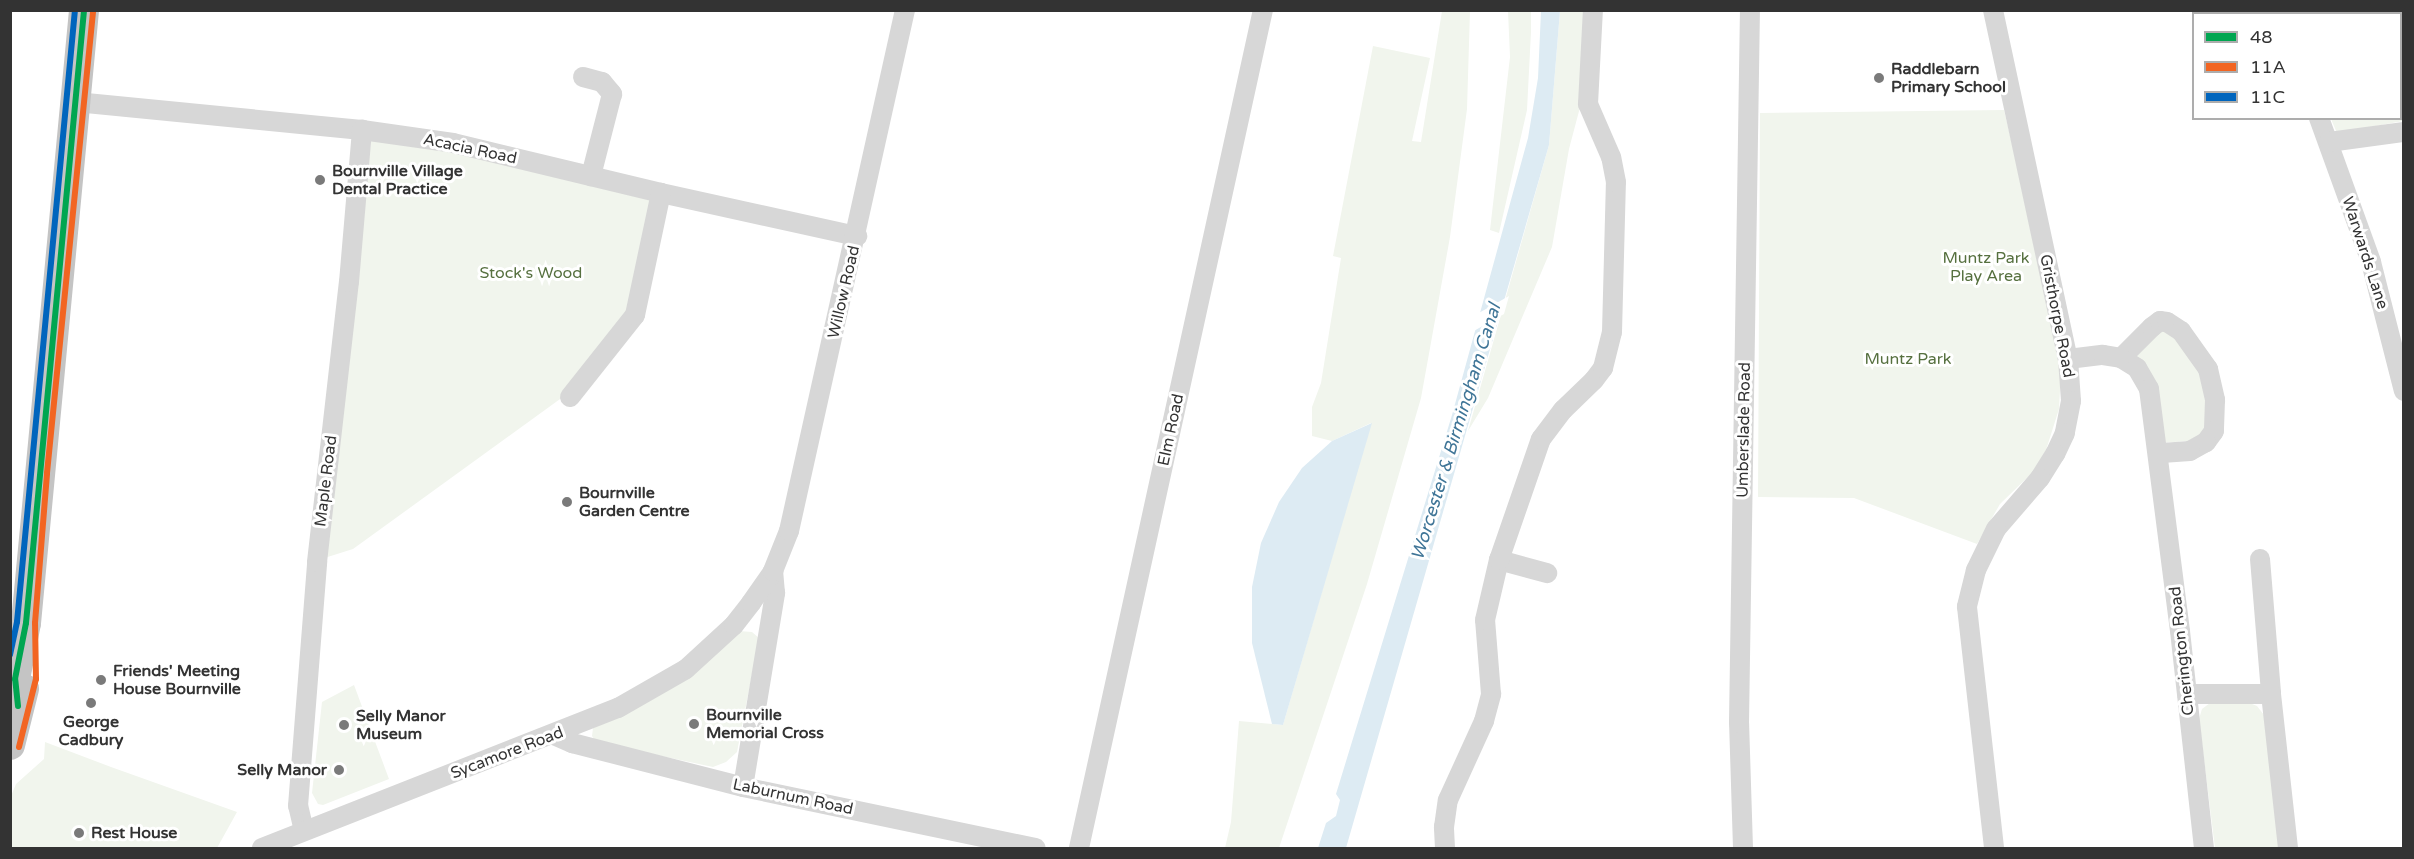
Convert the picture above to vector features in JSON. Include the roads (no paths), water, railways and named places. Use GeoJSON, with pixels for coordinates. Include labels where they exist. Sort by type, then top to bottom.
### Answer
{"type":"FeatureCollection","features":[{"type":"Feature","properties":{"kind":"highway"},"geometry":{"type":"LineString","coordinates":[[11,742],[18,706],[27,678],[26,623],[84,10]]}},
{"type":"Feature","properties":{"kind":"street","name":"Willow Road"},"geometry":{"type":"LineString","coordinates":[[734,625],[772,571],[789,531],[857,236],[905,10]]}},
{"type":"Feature","properties":{"kind":"street","name":"Elm Road"},"geometry":{"type":"LineString","coordinates":[[1079,849],[1263,10]]}},
{"type":"Feature","properties":{"kind":"street"},"geometry":{"type":"LineString","coordinates":[[1445,849],[1448,800],[1484,721],[1491,694],[1485,620],[1499,560],[1541,439],[1563,410],[1603,368],[1612,332],[1616,182],[1611,158],[1588,104],[1593,10]]}},
{"type":"Feature","properties":{"kind":"street","name":"Umberslade Road"},"geometry":{"type":"LineString","coordinates":[[1743,849],[1739,700],[1750,10]]}},
{"type":"Feature","properties":{"kind":"street","name":"Gristhorpe Road"},"geometry":{"type":"LineString","coordinates":[[1993,10],[2068,360],[2071,401],[2065,433],[2040,478],[1996,529],[1976,570],[1967,607],[1994,849]]}},
{"type":"Feature","properties":{"kind":"street"},"geometry":{"type":"LineString","coordinates":[[582,77],[602,82],[612,94],[591,176]]}},
{"type":"Feature","properties":{"kind":"street","name":"Acacia Road"},"geometry":{"type":"LineString","coordinates":[[76,102],[362,130],[453,143],[661,194],[857,236]]}},
{"type":"Feature","properties":{"kind":"street","name":"Warwards Lane"},"geometry":{"type":"LineString","coordinates":[[2320,120],[2371,262],[2403,391]]}},
{"type":"Feature","properties":{"kind":"street","name":"Maple Road"},"geometry":{"type":"LineString","coordinates":[[304,831],[298,806],[317,562],[349,282],[362,130]]}},
{"type":"Feature","properties":{"kind":"street"},"geometry":{"type":"LineString","coordinates":[[2329,142],[2403,132]]}},
{"type":"Feature","properties":{"kind":"street"},"geometry":{"type":"LineString","coordinates":[[570,397],[635,315],[661,194]]}},
{"type":"Feature","properties":{"kind":"street"},"geometry":{"type":"LineString","coordinates":[[2068,360],[2103,355],[2121,358],[2160,321],[2167,321],[2181,331],[2208,369],[2215,400],[2214,430],[2206,442],[2190,451],[2158,453]]}},
{"type":"Feature","properties":{"kind":"street","name":"Cherington Road"},"geometry":{"type":"LineString","coordinates":[[2121,358],[2137,368],[2149,389],[2204,849]]}},
{"type":"Feature","properties":{"kind":"street"},"geometry":{"type":"LineString","coordinates":[[2260,559],[2271,693],[2288,849]]}},
{"type":"Feature","properties":{"kind":"street"},"geometry":{"type":"LineString","coordinates":[[1499,560],[1552,572]]}},
{"type":"Feature","properties":{"kind":"street","name":"Willow Road"},"geometry":{"type":"LineString","coordinates":[[743,787],[775,593],[772,571]]}},
{"type":"Feature","properties":{"kind":"street","name":"Sycamore Road"},"geometry":{"type":"LineString","coordinates":[[262,849],[554,735],[655,689],[686,669],[734,625]]}},
{"type":"Feature","properties":{"kind":"street"},"geometry":{"type":"LineString","coordinates":[[2187,694],[2271,693]]}},
{"type":"Feature","properties":{"kind":"street","name":"Laburnum Road"},"geometry":{"type":"LineString","coordinates":[[554,735],[572,743],[743,787],[1036,849]]}},
{"type":"Feature","properties":{"kind":"water","name":"Worcester & Birmingham Canal"},"geometry":{"type":"Polygon","coordinates":[[[1541,11],[1560,11],[1549,145],[1346,848],[1318,848],[1326,823],[1336,816],[1340,800],[1336,794],[1452,415],[1528,138],[1538,78],[1541,11]]]}},
{"type":"Feature","properties":{"kind":"water"},"geometry":{"type":"Polygon","coordinates":[[[1372,423],[1283,725],[1272,724],[1252,643],[1252,587],[1261,543],[1279,502],[1302,468],[1332,441],[1372,423]]]}},
{"type":"Feature","properties":{"kind":"place","name":"Raddlebarn Primary School"},"geometry":{"type":"Point","coordinates":[1879,78]}},
{"type":"Feature","properties":{"kind":"place","name":"Bournville Village Dental Practice"},"geometry":{"type":"Point","coordinates":[320,180]}},
{"type":"Feature","properties":{"kind":"place","name":"Bournville Garden Centre"},"geometry":{"type":"Point","coordinates":[567,502]}},
{"type":"Feature","properties":{"kind":"place","name":"Friends' Meeting House Bournville"},"geometry":{"type":"Point","coordinates":[101,680]}},
{"type":"Feature","properties":{"kind":"place","name":"George Cadbury"},"geometry":{"type":"Point","coordinates":[91,703]}},
{"type":"Feature","properties":{"kind":"place","name":"Bournville Memorial Cross"},"geometry":{"type":"Point","coordinates":[694,724]}},
{"type":"Feature","properties":{"kind":"place","name":"Selly Manor Museum"},"geometry":{"type":"Point","coordinates":[344,725]}},
{"type":"Feature","properties":{"kind":"place","name":"Selly Manor"},"geometry":{"type":"Point","coordinates":[339,770]}},
{"type":"Feature","properties":{"kind":"place","name":"Rest House"},"geometry":{"type":"Point","coordinates":[79,833]}},
{"type":"Feature","properties":{"kind":"park label","name":"Muntz Park Play Area"},"geometry":{"type":"Point","coordinates":[1986,267]}},
{"type":"Feature","properties":{"kind":"park label","name":"Stock's Wood"},"geometry":{"type":"Point","coordinates":[531,273]}},
{"type":"Feature","properties":{"kind":"park label","name":"Muntz Park"},"geometry":{"type":"Point","coordinates":[1908,359]}}]}
